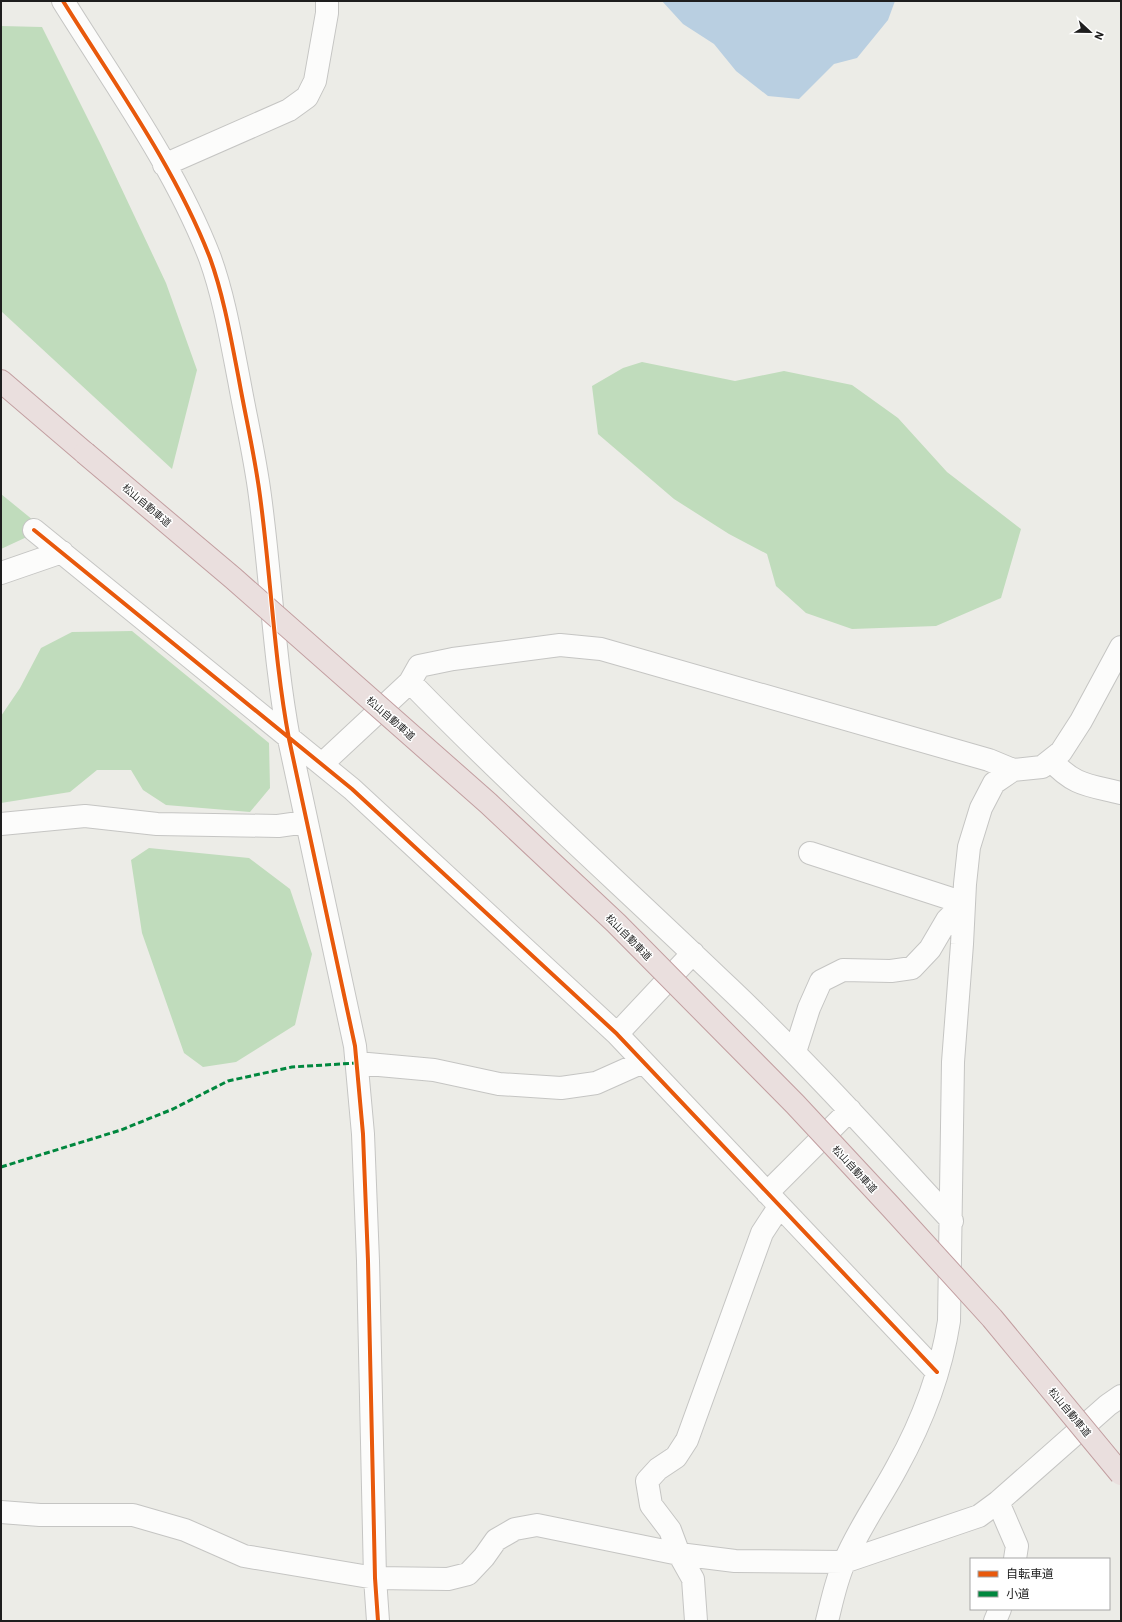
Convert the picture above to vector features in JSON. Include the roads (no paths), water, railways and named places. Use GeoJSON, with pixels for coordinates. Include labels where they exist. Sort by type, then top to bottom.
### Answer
{"type":"FeatureCollection","features":[{"type":"Feature","properties":{"kind":"highway","name":"松山自動車道"},"geometry":{"type":"LineString","coordinates":[[1,381],[233,578],[488,803],[616,923],[795,1104],[890,1206],[992,1318],[1121,1474]]}},
{"type":"Feature","properties":{"kind":"street"},"geometry":{"type":"LineString","coordinates":[[64,1],[164,165],[210,258],[224,306],[260,495],[280,691],[306,822],[355,1046],[357,1063],[363,1134],[368,1261],[375,1578],[378,1621]]}},
{"type":"Feature","properties":{"kind":"street"},"geometry":{"type":"LineString","coordinates":[[164,165],[289,110],[307,97],[315,81],[327,12],[327,1]]}},
{"type":"Feature","properties":{"kind":"street"},"geometry":{"type":"LineString","coordinates":[[34,530],[352,789],[617,1034],[937,1372]]}},
{"type":"Feature","properties":{"kind":"street"},"geometry":{"type":"LineString","coordinates":[[1,572],[62,552]]}},
{"type":"Feature","properties":{"kind":"street"},"geometry":{"type":"LineString","coordinates":[[322,764],[410,682],[419,666],[453,659],[560,645],[601,649],[989,760],[1013,770]]}},
{"type":"Feature","properties":{"kind":"street"},"geometry":{"type":"LineString","coordinates":[[827,1621],[833,1595],[844,1562],[901,1459],[921,1418],[945,1347],[949,1322],[952,1221],[951,1152],[954,1062],[969,847],[981,808],[994,783],[1013,770],[1042,767],[1061,752],[1082,721],[1121,647]]}},
{"type":"Feature","properties":{"kind":"street"},"geometry":{"type":"LineString","coordinates":[[410,682],[474,748],[693,953],[795,1052],[952,1221]]}},
{"type":"Feature","properties":{"kind":"street"},"geometry":{"type":"LineString","coordinates":[[1051,760],[1063,774],[1077,782],[1121,793]]}},
{"type":"Feature","properties":{"kind":"street"},"geometry":{"type":"LineString","coordinates":[[1,824],[85,816],[157,824],[278,826],[306,822]]}},
{"type":"Feature","properties":{"kind":"street"},"geometry":{"type":"LineString","coordinates":[[810,853],[964,903]]}},
{"type":"Feature","properties":{"kind":"street"},"geometry":{"type":"LineString","coordinates":[[795,1052],[809,1008],[821,981],[843,970],[891,971],[912,968],[930,949],[947,920],[964,903]]}},
{"type":"Feature","properties":{"kind":"street"},"geometry":{"type":"LineString","coordinates":[[617,1034],[693,953]]}},
{"type":"Feature","properties":{"kind":"street"},"geometry":{"type":"LineString","coordinates":[[357,1063],[434,1070],[499,1084],[561,1088],[596,1083],[643,1062]]}},
{"type":"Feature","properties":{"kind":"street"},"geometry":{"type":"LineString","coordinates":[[696,1621],[693,1579],[679,1554],[670,1530],[651,1505],[647,1480],[658,1469],[676,1457],[687,1440],[773,1200],[850,1110]]}},
{"type":"Feature","properties":{"kind":"street"},"geometry":{"type":"LineString","coordinates":[[1,1512],[40,1515],[133,1515],[185,1530],[244,1556],[375,1578],[448,1579],[468,1574],[484,1558],[496,1540],[515,1529],[537,1524],[679,1554],[735,1561],[844,1562],[980,1516],[998,1502],[1108,1405],[1121,1396]]}},
{"type":"Feature","properties":{"kind":"street"},"geometry":{"type":"LineString","coordinates":[[998,1502],[1017,1546],[1015,1558]]}},
{"type":"Feature","properties":{"kind":"street"},"geometry":{"type":"LineString","coordinates":[[995,1621],[1000,1610]]}},
{"type":"Feature","properties":{"kind":"water"},"geometry":{"type":"Polygon","coordinates":[[[662,1],[895,1],[888,20],[857,58],[834,64],[799,99],[768,96],[736,71],[714,44],[683,24],[662,1]]]}}]}
